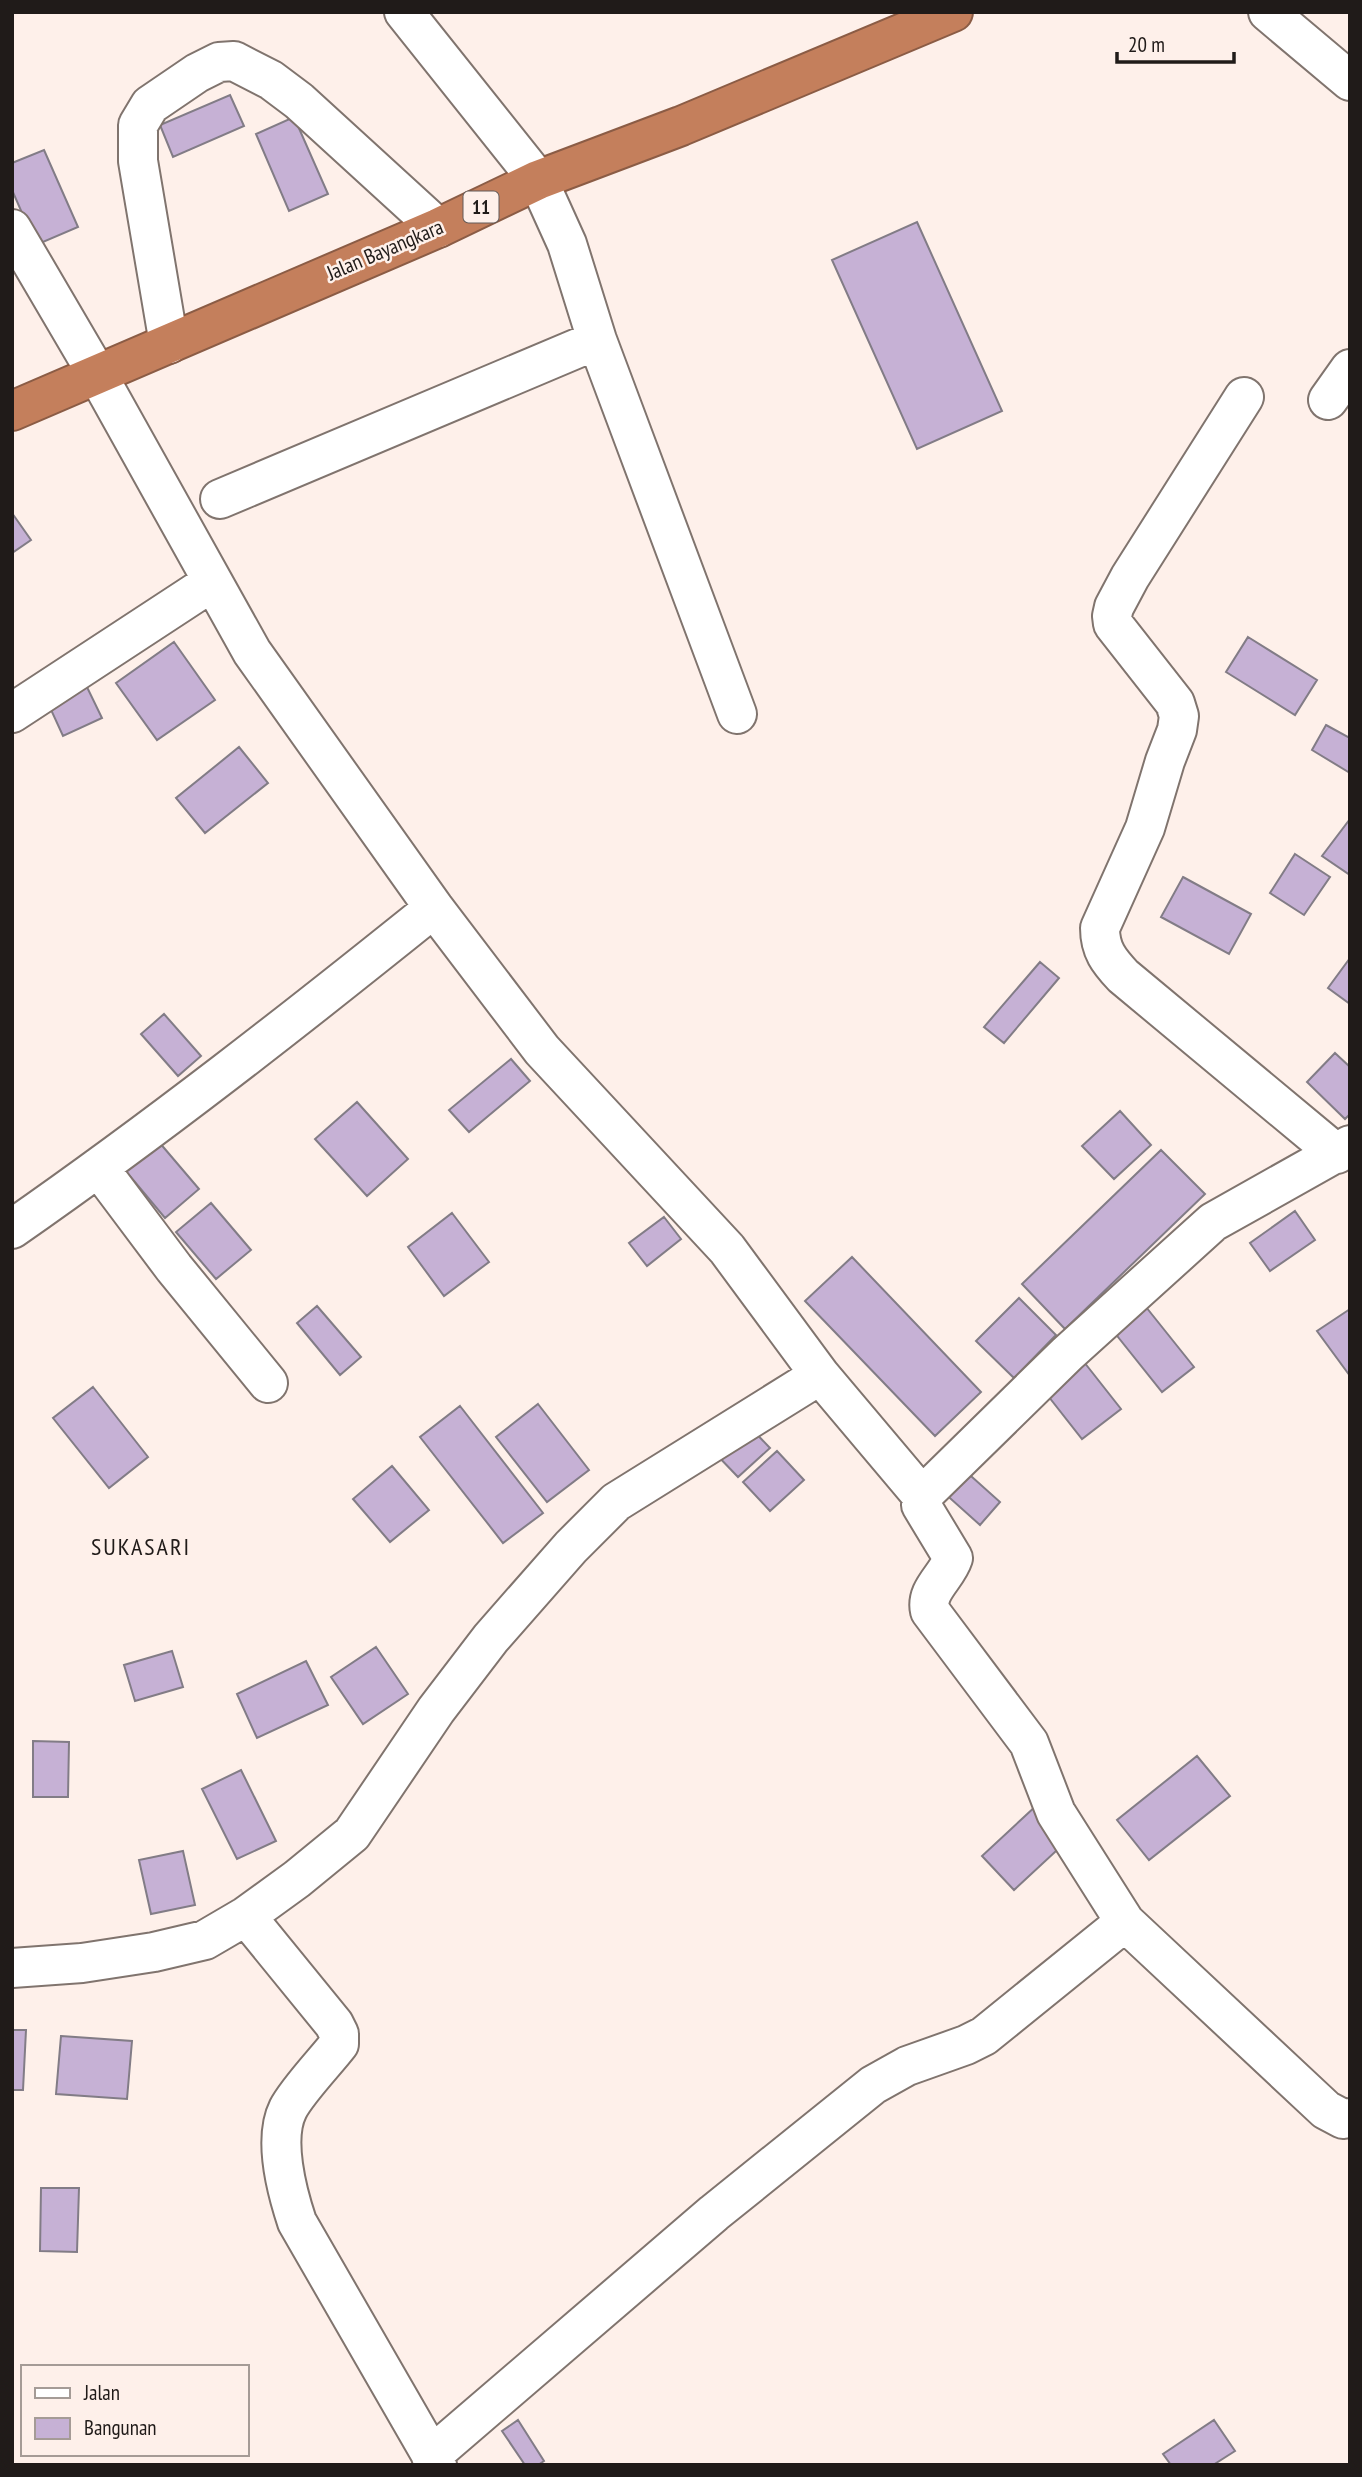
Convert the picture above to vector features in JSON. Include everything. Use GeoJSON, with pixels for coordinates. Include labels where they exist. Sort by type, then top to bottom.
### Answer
{"type":"FeatureCollection","features":[{"type":"Feature","properties":{"kind":"highway","name":"Jalan Bayangkara"},"geometry":{"type":"LineString","coordinates":[[12,411],[438,228],[538,180],[681,126],[953,12]]}},
{"type":"Feature","properties":{"kind":"street"},"geometry":{"type":"LineString","coordinates":[[404,12],[538,180],[567,244],[597,340],[737,714]]}},
{"type":"Feature","properties":{"kind":"street"},"geometry":{"type":"LineString","coordinates":[[1268,12],[1350,81]]}},
{"type":"Feature","properties":{"kind":"street"},"geometry":{"type":"LineString","coordinates":[[169,344],[138,161],[138,125],[150,105],[197,73],[219,62],[234,61],[250,67],[299,101],[438,228]]}},
{"type":"Feature","properties":{"kind":"street"},"geometry":{"type":"LineString","coordinates":[[12,229],[97,374],[252,652],[434,908],[542,1050],[727,1250],[820,1375],[922,1496]]}},
{"type":"Feature","properties":{"kind":"street"},"geometry":{"type":"LineString","coordinates":[[220,499],[597,340]]}},
{"type":"Feature","properties":{"kind":"street"},"geometry":{"type":"LineString","coordinates":[[1328,400],[1350,369]]}},
{"type":"Feature","properties":{"kind":"street"},"geometry":{"type":"LineString","coordinates":[[1244,397],[1130,577],[1112,616],[1113,624],[1175,703],[1179,716],[1177,730],[1145,828],[1100,928],[1100,943],[1110,962],[1123,976],[1344,1150],[1213,1222],[1067,1354],[922,1496],[921,1505],[953,1558],[950,1567],[933,1590],[928,1603],[930,1611],[1029,1743],[1056,1813],[1125,1922],[1326,2110],[1343,2119],[1350,2118]]}},
{"type":"Feature","properties":{"kind":"street"},"geometry":{"type":"LineString","coordinates":[[12,713],[212,582]]}},
{"type":"Feature","properties":{"kind":"street"},"geometry":{"type":"LineString","coordinates":[[12,1229],[99,1168],[286,1027],[434,908]]}},
{"type":"Feature","properties":{"kind":"street"},"geometry":{"type":"LineString","coordinates":[[99,1168],[195,1295],[268,1383]]}},
{"type":"Feature","properties":{"kind":"street"},"geometry":{"type":"LineString","coordinates":[[12,1968],[154,1952],[205,1940],[246,1916],[297,1879],[352,1834],[436,1710],[491,1638],[571,1547],[616,1502],[820,1375]]}},
{"type":"Feature","properties":{"kind":"street"},"geometry":{"type":"LineString","coordinates":[[246,1916],[334,2024],[339,2034],[339,2044],[288,2108],[283,2126],[287,2192],[297,2222],[434,2460],[714,2213],[873,2085],[907,2066],[984,2036],[1125,1922]]}},
{"type":"Feature","properties":{"kind":"building"},"geometry":{"type":"Polygon","coordinates":[[[230,95],[244,126],[173,157],[160,125],[230,95]]]}},
{"type":"Feature","properties":{"kind":"building"},"geometry":{"type":"Polygon","coordinates":[[[294,117],[328,194],[289,211],[256,134],[294,117]]]}},
{"type":"Feature","properties":{"kind":"building"},"geometry":{"type":"Polygon","coordinates":[[[44,150],[78,227],[36,245],[12,190],[12,163],[44,150]]]}},
{"type":"Feature","properties":{"kind":"building"},"geometry":{"type":"Polygon","coordinates":[[[917,222],[1002,411],[917,449],[832,260],[917,222]]]}},
{"type":"Feature","properties":{"kind":"building"},"geometry":{"type":"Polygon","coordinates":[[[12,513],[31,540],[12,553],[12,513]]]}},
{"type":"Feature","properties":{"kind":"building"},"geometry":{"type":"Polygon","coordinates":[[[1248,637],[1317,680],[1295,715],[1226,672],[1248,637]]]}},
{"type":"Feature","properties":{"kind":"building"},"geometry":{"type":"Polygon","coordinates":[[[174,642],[215,700],[157,740],[116,683],[174,642]]]}},
{"type":"Feature","properties":{"kind":"building"},"geometry":{"type":"Polygon","coordinates":[[[85,683],[102,718],[63,736],[47,701],[85,683]]]}},
{"type":"Feature","properties":{"kind":"building"},"geometry":{"type":"Polygon","coordinates":[[[1326,725],[1350,738],[1350,773],[1312,750],[1326,725]]]}},
{"type":"Feature","properties":{"kind":"building"},"geometry":{"type":"Polygon","coordinates":[[[239,747],[268,783],[205,833],[176,798],[239,747]]]}},
{"type":"Feature","properties":{"kind":"building"},"geometry":{"type":"Polygon","coordinates":[[[1350,819],[1350,875],[1322,856],[1350,819]]]}},
{"type":"Feature","properties":{"kind":"building"},"geometry":{"type":"Polygon","coordinates":[[[1295,854],[1330,877],[1304,915],[1270,893],[1295,854]]]}},
{"type":"Feature","properties":{"kind":"building"},"geometry":{"type":"Polygon","coordinates":[[[1183,877],[1251,914],[1229,954],[1161,917],[1183,877]]]}},
{"type":"Feature","properties":{"kind":"building"},"geometry":{"type":"Polygon","coordinates":[[[1350,958],[1350,1004],[1328,988],[1350,958]]]}},
{"type":"Feature","properties":{"kind":"building"},"geometry":{"type":"Polygon","coordinates":[[[1040,962],[1059,978],[1004,1043],[984,1027],[1040,962]]]}},
{"type":"Feature","properties":{"kind":"building"},"geometry":{"type":"Polygon","coordinates":[[[164,1014],[201,1056],[178,1076],[141,1034],[164,1014]]]}},
{"type":"Feature","properties":{"kind":"building"},"geometry":{"type":"Polygon","coordinates":[[[1335,1053],[1350,1067],[1350,1114],[1345,1119],[1307,1082],[1335,1053]]]}},
{"type":"Feature","properties":{"kind":"building"},"geometry":{"type":"Polygon","coordinates":[[[511,1059],[530,1081],[469,1132],[449,1110],[511,1059]]]}},
{"type":"Feature","properties":{"kind":"building"},"geometry":{"type":"Polygon","coordinates":[[[357,1102],[408,1159],[367,1196],[315,1139],[357,1102]]]}},
{"type":"Feature","properties":{"kind":"building"},"geometry":{"type":"Polygon","coordinates":[[[1120,1111],[1151,1145],[1114,1179],[1082,1146],[1120,1111]]]}},
{"type":"Feature","properties":{"kind":"building"},"geometry":{"type":"Polygon","coordinates":[[[153,1135],[199,1189],[165,1218],[119,1163],[153,1135]]]}},
{"type":"Feature","properties":{"kind":"building"},"geometry":{"type":"Polygon","coordinates":[[[1161,1150],[1205,1194],[1065,1329],[1022,1284],[1161,1150]]]}},
{"type":"Feature","properties":{"kind":"building"},"geometry":{"type":"Polygon","coordinates":[[[211,1203],[251,1250],[216,1279],[176,1232],[211,1203]]]}},
{"type":"Feature","properties":{"kind":"building"},"geometry":{"type":"Polygon","coordinates":[[[1295,1211],[1315,1240],[1270,1271],[1250,1243],[1295,1211]]]}},
{"type":"Feature","properties":{"kind":"building"},"geometry":{"type":"Polygon","coordinates":[[[452,1213],[489,1262],[444,1296],[408,1247],[452,1213]]]}},
{"type":"Feature","properties":{"kind":"building"},"geometry":{"type":"Polygon","coordinates":[[[664,1217],[681,1239],[647,1266],[629,1243],[664,1217]]]}},
{"type":"Feature","properties":{"kind":"building"},"geometry":{"type":"Polygon","coordinates":[[[852,1257],[981,1392],[935,1436],[805,1301],[852,1257]]]}},
{"type":"Feature","properties":{"kind":"building"},"geometry":{"type":"Polygon","coordinates":[[[1019,1298],[1056,1335],[1014,1378],[976,1341],[1019,1298]]]}},
{"type":"Feature","properties":{"kind":"building"},"geometry":{"type":"Polygon","coordinates":[[[317,1306],[361,1357],[340,1375],[297,1323],[317,1306]]]}},
{"type":"Feature","properties":{"kind":"building"},"geometry":{"type":"Polygon","coordinates":[[[1146,1307],[1194,1367],[1162,1392],[1114,1332],[1146,1307]]]}},
{"type":"Feature","properties":{"kind":"building"},"geometry":{"type":"Polygon","coordinates":[[[1350,1309],[1350,1376],[1317,1331],[1350,1309]]]}},
{"type":"Feature","properties":{"kind":"building"},"geometry":{"type":"Polygon","coordinates":[[[1084,1362],[1121,1409],[1082,1439],[1045,1392],[1084,1362]]]}},
{"type":"Feature","properties":{"kind":"building"},"geometry":{"type":"Polygon","coordinates":[[[93,1387],[148,1457],[109,1488],[53,1418],[93,1387]]]}},
{"type":"Feature","properties":{"kind":"building"},"geometry":{"type":"Polygon","coordinates":[[[538,1404],[589,1470],[547,1502],[496,1437],[538,1404]]]}},
{"type":"Feature","properties":{"kind":"building"},"geometry":{"type":"Polygon","coordinates":[[[460,1406],[543,1513],[503,1543],[420,1437],[460,1406]]]}},
{"type":"Feature","properties":{"kind":"building"},"geometry":{"type":"Polygon","coordinates":[[[746,1423],[770,1448],[738,1477],[714,1452],[746,1423]]]}},
{"type":"Feature","properties":{"kind":"building"},"geometry":{"type":"Polygon","coordinates":[[[777,1451],[804,1480],[770,1511],[743,1482],[777,1451]]]}},
{"type":"Feature","properties":{"kind":"building"},"geometry":{"type":"Polygon","coordinates":[[[392,1466],[429,1510],[390,1542],[353,1499],[392,1466]]]}},
{"type":"Feature","properties":{"kind":"building"},"geometry":{"type":"Polygon","coordinates":[[[962,1468],[1000,1502],[980,1525],[942,1491],[962,1468]]]}},
{"type":"Feature","properties":{"kind":"building"},"geometry":{"type":"Polygon","coordinates":[[[376,1647],[408,1694],[363,1724],[331,1677],[376,1647]]]}},
{"type":"Feature","properties":{"kind":"building"},"geometry":{"type":"Polygon","coordinates":[[[172,1651],[183,1687],[135,1701],[124,1665],[172,1651]]]}},
{"type":"Feature","properties":{"kind":"building"},"geometry":{"type":"Polygon","coordinates":[[[306,1661],[328,1705],[257,1738],[237,1694],[306,1661]]]}},
{"type":"Feature","properties":{"kind":"building"},"geometry":{"type":"Polygon","coordinates":[[[33,1741],[69,1742],[68,1797],[33,1797],[33,1741]]]}},
{"type":"Feature","properties":{"kind":"building"},"geometry":{"type":"Polygon","coordinates":[[[1197,1756],[1230,1796],[1149,1860],[1117,1820],[1197,1756]]]}},
{"type":"Feature","properties":{"kind":"building"},"geometry":{"type":"Polygon","coordinates":[[[241,1770],[276,1841],[237,1859],[202,1789],[241,1770]]]}},
{"type":"Feature","properties":{"kind":"building"},"geometry":{"type":"Polygon","coordinates":[[[1037,1805],[1069,1839],[1014,1890],[982,1856],[1037,1805]]]}},
{"type":"Feature","properties":{"kind":"building"},"geometry":{"type":"Polygon","coordinates":[[[183,1851],[195,1905],[151,1914],[139,1860],[183,1851]]]}},
{"type":"Feature","properties":{"kind":"building"},"geometry":{"type":"Polygon","coordinates":[[[12,2030],[26,2030],[23,2090],[12,2090],[12,2030]]]}},
{"type":"Feature","properties":{"kind":"building"},"geometry":{"type":"Polygon","coordinates":[[[61,2036],[132,2041],[127,2099],[56,2094],[61,2036]]]}},
{"type":"Feature","properties":{"kind":"building"},"geometry":{"type":"Polygon","coordinates":[[[41,2188],[79,2188],[77,2252],[40,2251],[41,2188]]]}},
{"type":"Feature","properties":{"kind":"building"},"geometry":{"type":"Polygon","coordinates":[[[518,2420],[544,2461],[538,2465],[525,2465],[502,2431],[518,2420]]]}},
{"type":"Feature","properties":{"kind":"building"},"geometry":{"type":"Polygon","coordinates":[[[1214,2420],[1235,2451],[1213,2465],[1171,2465],[1163,2454],[1214,2420]]]}},
{"type":"Feature","properties":{"kind":"district","name":"SUKASARI"},"geometry":{"type":"Point","coordinates":[141,1547]}}]}
